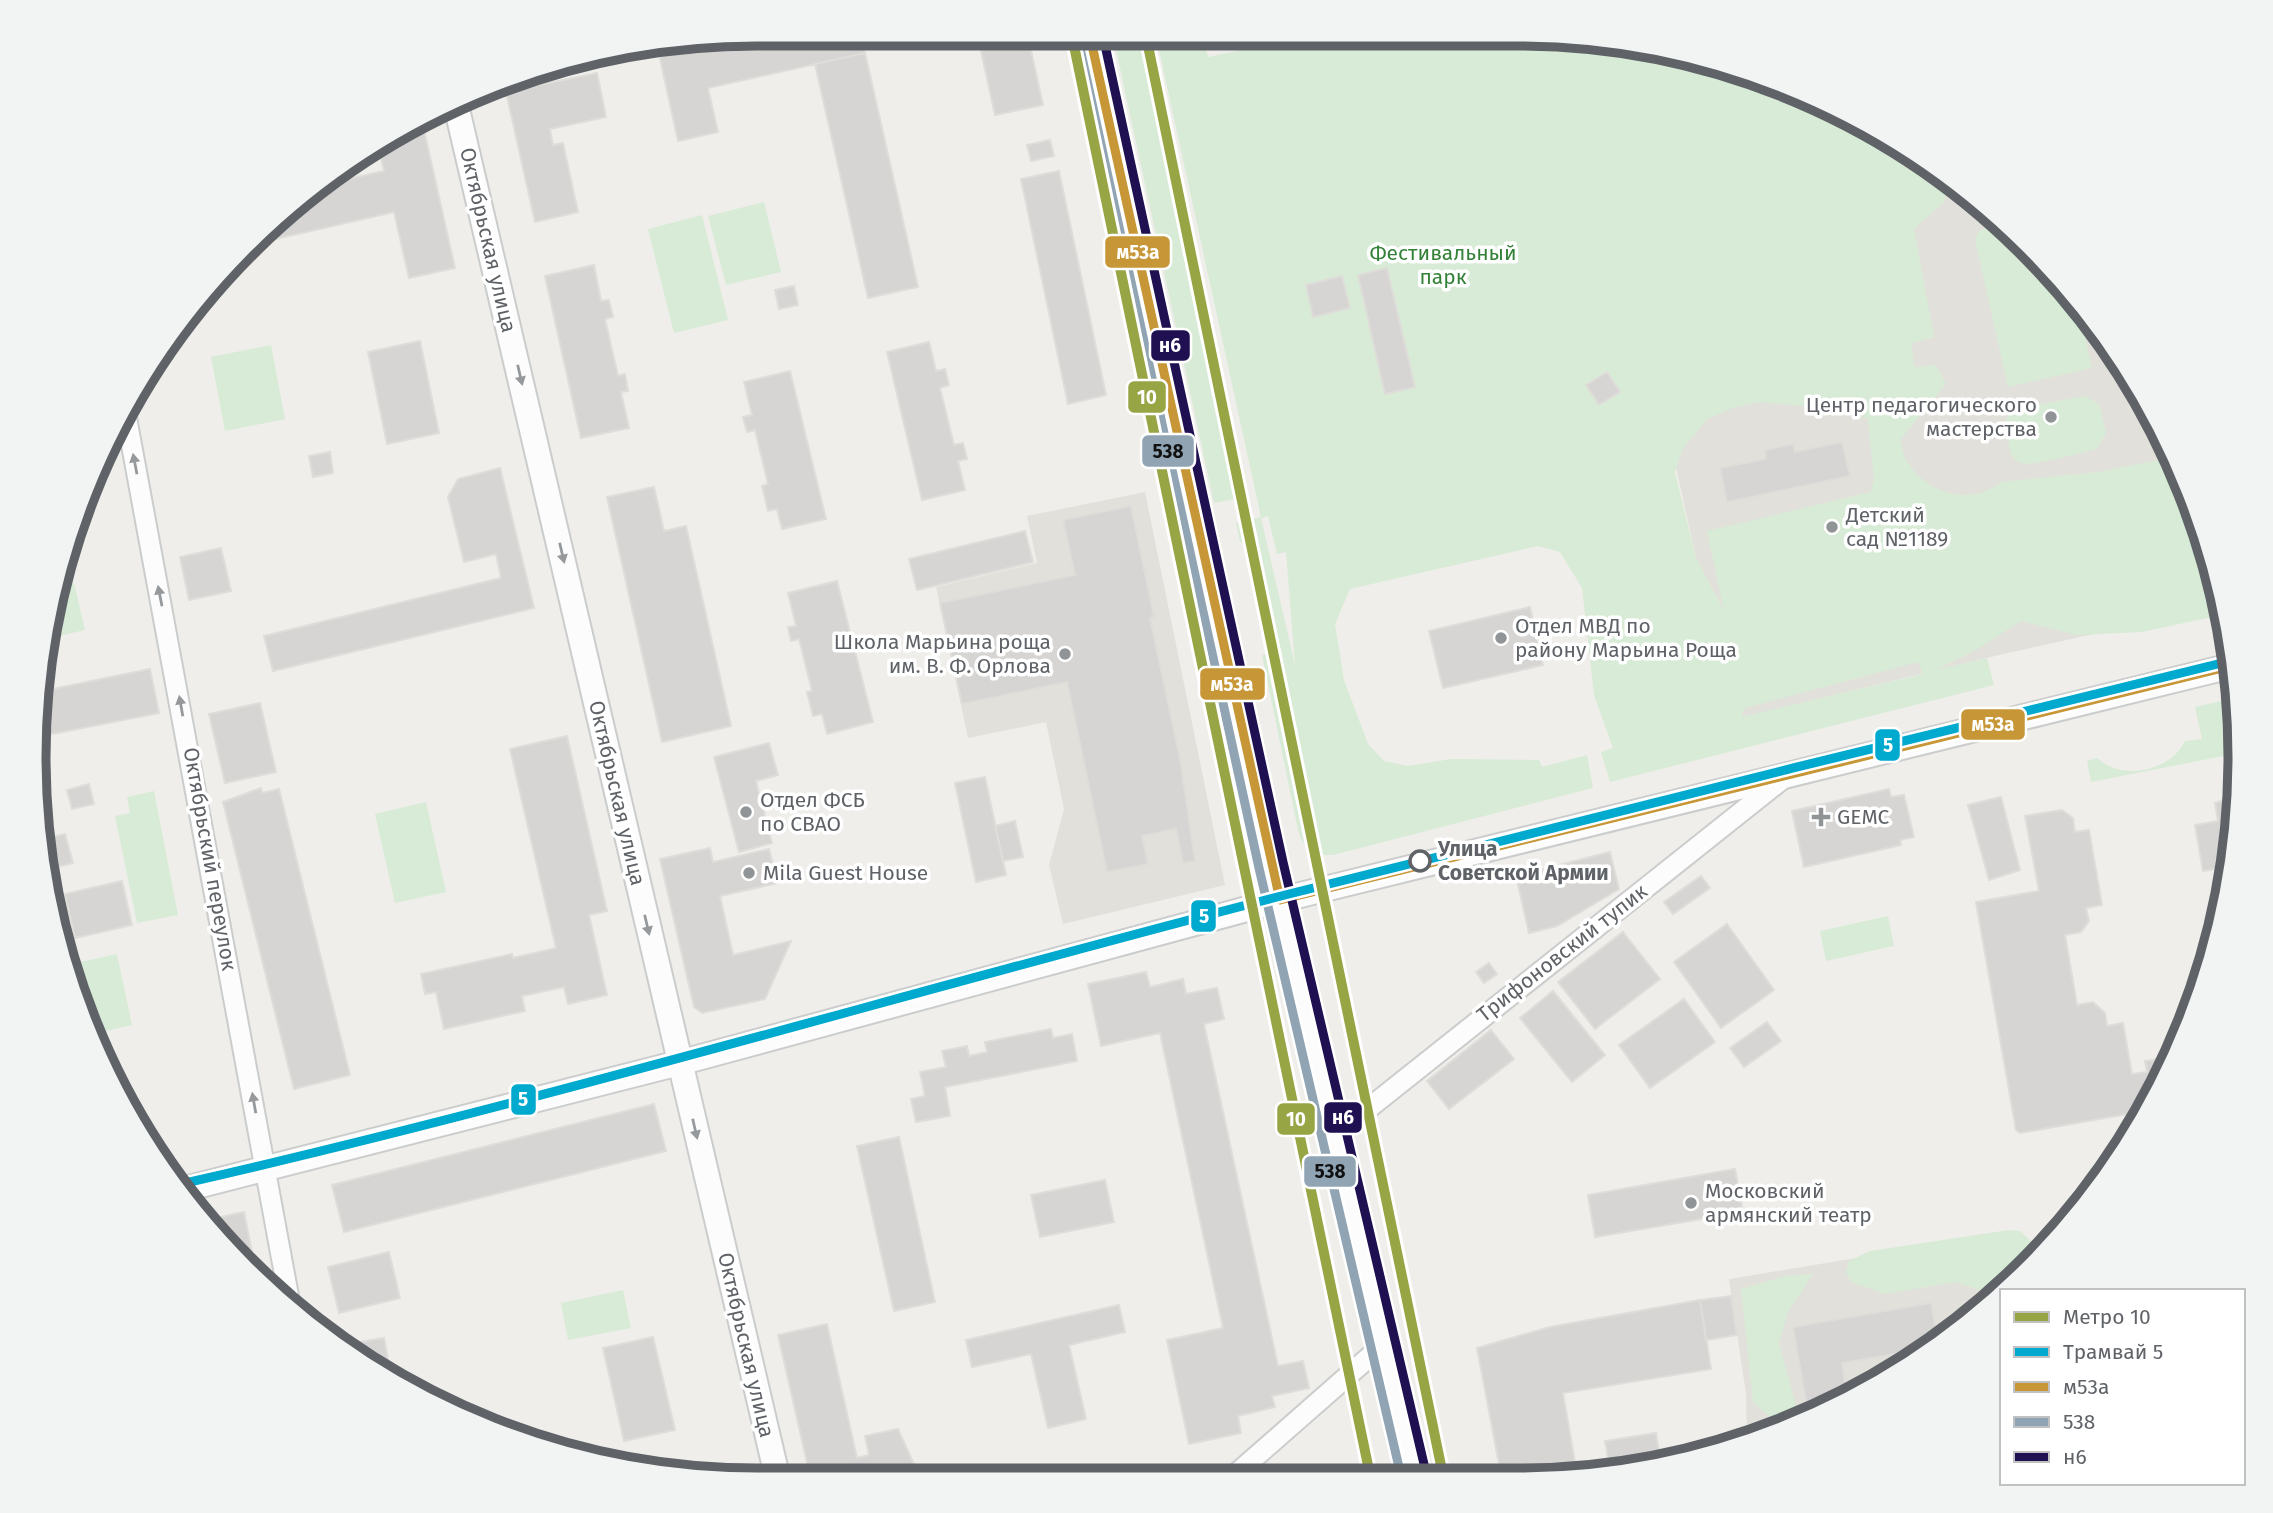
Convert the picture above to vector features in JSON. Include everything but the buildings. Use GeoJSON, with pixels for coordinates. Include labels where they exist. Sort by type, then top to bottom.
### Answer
{"type":"FeatureCollection","features":[{"type":"Feature","properties":{"kind":"main road"},"geometry":{"type":"LineString","coordinates":[[1092,46],[1280,900],[1412,1468]]}},
{"type":"Feature","properties":{"kind":"street","name":"Октябрьская улица"},"geometry":{"type":"LineString","coordinates":[[458,112],[775,1468]]}},
{"type":"Feature","properties":{"kind":"street","name":"Октябрьский переулок"},"geometry":{"type":"LineString","coordinates":[[128,425],[288,1291]]}},
{"type":"Feature","properties":{"kind":"street"},"geometry":{"type":"LineString","coordinates":[[191,1188],[679,1063],[1280,900],[2221,668]]}},
{"type":"Feature","properties":{"kind":"street","name":"Трифоновский тупик"},"geometry":{"type":"LineString","coordinates":[[1335,1135],[1790,773]]}},
{"type":"Feature","properties":{"kind":"street"},"geometry":{"type":"LineString","coordinates":[[1243,1468],[1384,1344]]}},
{"type":"Feature","properties":{"kind":"shaded area"},"geometry":{"type":"Polygon","coordinates":[[[1892,153],[1949,192],[2019,254],[2081,324],[2108,361],[2154,442],[2173,484],[2190,528],[2212,608],[1995,656],[1732,720],[1661,400],[1892,153]]]}},
{"type":"Feature","properties":{"kind":"shaded area","name":"Школа Марьина роща им. В. Ф. Орлова"},"geometry":{"type":"Polygon","coordinates":[[[1145,492],[1225,885],[1063,924],[1049,865],[1064,809],[1046,722],[968,738],[936,587],[1037,563],[1027,516],[1145,492]]]}},
{"type":"Feature","properties":{"kind":"shaded area"},"geometry":{"type":"Polygon","coordinates":[[[1953,1242],[1995,1282],[1949,1321],[1872,1372],[1831,1394],[1747,1429],[1746,1394],[1729,1279],[1953,1242]]]}},
{"type":"Feature","properties":{"kind":"green space"},"geometry":{"type":"Polygon","coordinates":[[[1115,46],[1147,46],[1246,497],[1214,503],[1115,46]]]}},
{"type":"Feature","properties":{"kind":"green space","name":"Фестивальный парк"},"geometry":{"type":"Polygon","coordinates":[[[1158,46],[1205,46],[1208,57],[1261,46],[1517,46],[1609,52],[1655,59],[1745,83],[1831,119],[1872,141],[1947,191],[1944,202],[1914,229],[1934,337],[1912,343],[1914,367],[1936,365],[1946,384],[1900,440],[1906,459],[1926,482],[1938,489],[1963,495],[1989,490],[2001,482],[2098,472],[2162,459],[2190,528],[2214,617],[2142,632],[2077,635],[2021,621],[1978,649],[1935,670],[1987,658],[1994,685],[1610,782],[1601,752],[1613,748],[1594,695],[1582,588],[1560,552],[1538,546],[1350,589],[1335,624],[1344,680],[1368,744],[1384,761],[1408,766],[1451,759],[1539,760],[1542,767],[1587,755],[1593,788],[1333,855],[1310,850],[1298,830],[1262,655],[1273,652],[1251,541],[1240,542],[1236,523],[1261,517],[1158,46]],[[1760,402],[1735,407],[1707,419],[1682,450],[1675,472],[1696,558],[1724,611],[1707,531],[1871,492],[1874,479],[1868,419],[1845,410],[1760,402]],[[1268,516],[1261,518],[1295,665],[1286,552],[1277,554],[1268,516]],[[1918,662],[1745,708],[1741,717],[1923,674],[1918,662]]]}},
{"type":"Feature","properties":{"kind":"green space"},"geometry":{"type":"Polygon","coordinates":[[[764,202],[781,272],[726,285],[708,216],[764,202]]]}},
{"type":"Feature","properties":{"kind":"green space"},"geometry":{"type":"Polygon","coordinates":[[[702,215],[728,320],[674,333],[648,229],[702,215]]]}},
{"type":"Feature","properties":{"kind":"green space"},"geometry":{"type":"Polygon","coordinates":[[[1990,227],[2051,288],[2081,324],[2092,368],[2008,387],[1975,239],[1980,230],[1990,227]]]}},
{"type":"Feature","properties":{"kind":"green space"},"geometry":{"type":"Polygon","coordinates":[[[271,345],[285,419],[225,431],[211,357],[271,345]]]}},
{"type":"Feature","properties":{"kind":"green space"},"geometry":{"type":"Polygon","coordinates":[[[2085,396],[2099,404],[2106,433],[2097,449],[2035,463],[2020,463],[2014,459],[2006,419],[2014,409],[2085,396]]]}},
{"type":"Feature","properties":{"kind":"green space"},"geometry":{"type":"Polygon","coordinates":[[[74,583],[85,630],[56,637],[59,618],[67,585],[74,583]]]}},
{"type":"Feature","properties":{"kind":"green space"},"geometry":{"type":"Polygon","coordinates":[[[2225,700],[2228,755],[2091,782],[2087,761],[2097,758],[2119,769],[2145,770],[2168,760],[2178,752],[2185,741],[2202,739],[2195,707],[2225,700]]]}},
{"type":"Feature","properties":{"kind":"green space"},"geometry":{"type":"Polygon","coordinates":[[[154,791],[178,915],[137,923],[115,816],[130,813],[127,797],[154,791]]]}},
{"type":"Feature","properties":{"kind":"green space"},"geometry":{"type":"Polygon","coordinates":[[[426,802],[446,892],[395,903],[375,814],[426,802]]]}},
{"type":"Feature","properties":{"kind":"green space"},"geometry":{"type":"Polygon","coordinates":[[[1888,916],[1894,946],[1826,961],[1820,931],[1888,916]]]}},
{"type":"Feature","properties":{"kind":"green space"},"geometry":{"type":"Polygon","coordinates":[[[117,954],[132,1025],[101,1032],[76,963],[117,954]]]}},
{"type":"Feature","properties":{"kind":"green space"},"geometry":{"type":"Polygon","coordinates":[[[2009,1230],[2020,1231],[2034,1243],[1984,1292],[1955,1282],[1885,1294],[1851,1282],[1846,1272],[1849,1261],[1870,1251],[2009,1230]]]}},
{"type":"Feature","properties":{"kind":"green space"},"geometry":{"type":"Polygon","coordinates":[[[1813,1274],[1788,1312],[1779,1343],[1797,1409],[1770,1420],[1753,1402],[1741,1289],[1785,1276],[1813,1274]]]}},
{"type":"Feature","properties":{"kind":"green space"},"geometry":{"type":"Polygon","coordinates":[[[623,1290],[631,1328],[568,1340],[561,1303],[623,1290]]]}},
{"type":"Feature","properties":{"kind":"metro line","name":"10"},"geometry":{"type":"LineString","coordinates":[[1074,46],[1369,1468]]}},
{"type":"Feature","properties":{"kind":"metro line","name":"10"},"geometry":{"type":"LineString","coordinates":[[1148,46],[1442,1468]]}},
{"type":"Feature","properties":{"kind":"tram line","name":"5"},"geometry":{"type":"LineString","coordinates":[[187,1183],[595,1081],[1281,896],[2221,663]]}},
{"type":"Feature","properties":{"kind":"transit line","name":"538"},"geometry":{"type":"LineString","coordinates":[[1080,46],[1259,868],[1399,1468]]}},
{"type":"Feature","properties":{"kind":"transit line","name":"м53а"},"geometry":{"type":"LineString","coordinates":[[1092,46],[1280,900]]}},
{"type":"Feature","properties":{"kind":"transit line","name":"н6"},"geometry":{"type":"LineString","coordinates":[[1105,46],[1283,862],[1425,1468]]}},
{"type":"Feature","properties":{"kind":"transit line","name":"м53а"},"geometry":{"type":"LineString","coordinates":[[1280,900],[2221,668]]}},
{"type":"Feature","properties":{"kind":"place","name":"Центр педагогического мастерства"},"geometry":{"type":"Point","coordinates":[2051,417]}},
{"type":"Feature","properties":{"kind":"place","name":"Детский сад №1189"},"geometry":{"type":"Point","coordinates":[1832,527]}},
{"type":"Feature","properties":{"kind":"place","name":"Отдел МВД по району Марьина Роща"},"geometry":{"type":"Point","coordinates":[1501,638]}},
{"type":"Feature","properties":{"kind":"place","name":"Школа Марьина роща им. В. Ф. Орлова"},"geometry":{"type":"Point","coordinates":[1065,654]}},
{"type":"Feature","properties":{"kind":"place","name":"Отдел ФСБ по СВАО"},"geometry":{"type":"Point","coordinates":[746,812]}},
{"type":"Feature","properties":{"kind":"place","name":"GEMC"},"geometry":{"type":"Point","coordinates":[1821,817]}},
{"type":"Feature","properties":{"kind":"place","name":"Улица Советской Армии"},"geometry":{"type":"Point","coordinates":[1420,861]}},
{"type":"Feature","properties":{"kind":"place","name":"Mila Guest House"},"geometry":{"type":"Point","coordinates":[749,873]}},
{"type":"Feature","properties":{"kind":"place","name":"Московский армянский театр"},"geometry":{"type":"Point","coordinates":[1691,1203]}}]}
